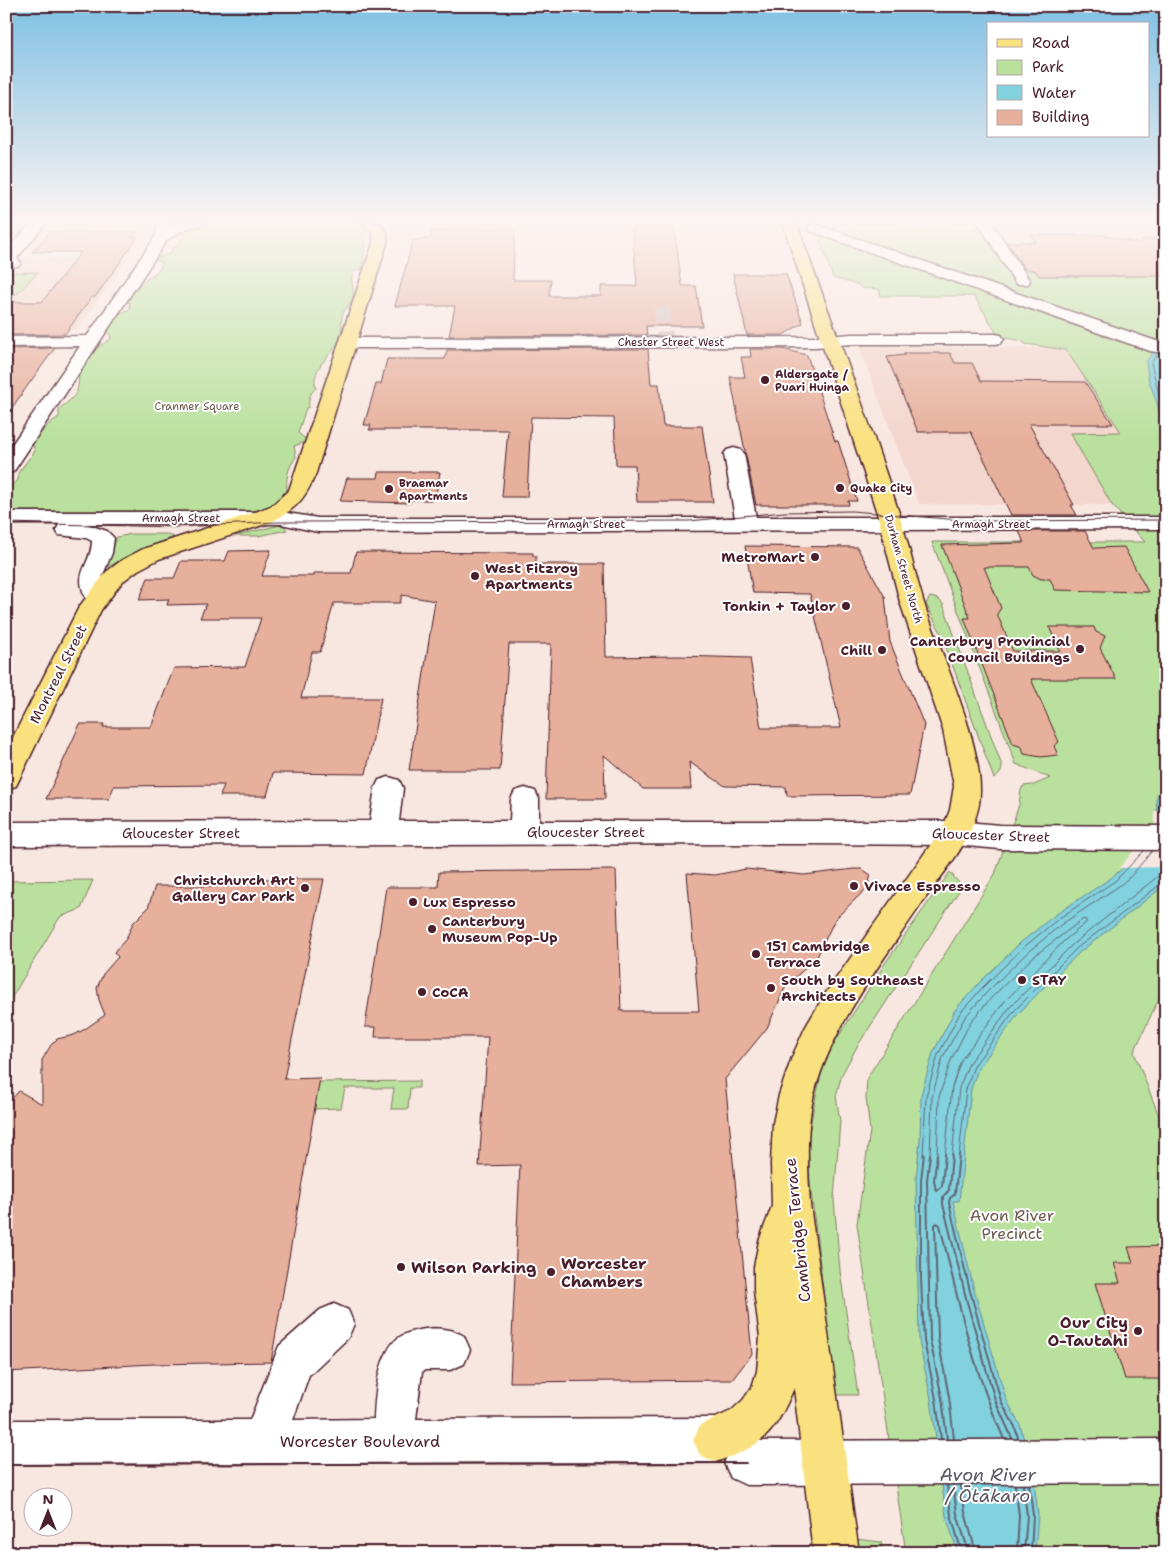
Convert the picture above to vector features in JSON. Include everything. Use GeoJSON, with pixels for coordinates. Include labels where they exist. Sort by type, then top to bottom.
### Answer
{"type":"FeatureCollection","features":[{"type":"Feature","properties":{"kind":"main road"},"geometry":{"type":"LineString","coordinates":[[261,518],[288,502],[302,485],[363,294]]}},
{"type":"Feature","properties":{"kind":"main road","name":"Durham Street North"},"geometry":{"type":"LineString","coordinates":[[813,294],[892,524],[912,602],[948,708],[966,771],[968,786],[964,810],[955,833]]}},
{"type":"Feature","properties":{"kind":"main road","name":"Montreal Street"},"geometry":{"type":"LineString","coordinates":[[6,778],[97,598],[114,577],[140,559],[178,544],[261,518]]}},
{"type":"Feature","properties":{"kind":"main road","name":"Cambridge Terrace"},"geometry":{"type":"LineString","coordinates":[[836,1553],[791,1205],[789,1148],[792,1119],[796,1096],[809,1052],[830,1013],[955,833]]}},
{"type":"Feature","properties":{"kind":"main road"},"geometry":{"type":"LineString","coordinates":[[730,1452],[727,1438],[748,1426],[764,1407],[777,1379],[780,1336],[773,1278],[777,1239],[791,1205]]}},
{"type":"Feature","properties":{"kind":"street"},"geometry":{"type":"LineString","coordinates":[[6,468],[92,342],[121,294]]}},
{"type":"Feature","properties":{"kind":"street"},"geometry":{"type":"LineString","coordinates":[[1003,294],[1156,347]]}},
{"type":"Feature","properties":{"kind":"street","name":"Chester Street West"},"geometry":{"type":"LineString","coordinates":[[348,343],[578,334],[725,335],[829,341],[852,339],[995,339]]}},
{"type":"Feature","properties":{"kind":"street"},"geometry":{"type":"LineString","coordinates":[[6,342],[92,342]]}},
{"type":"Feature","properties":{"kind":"street"},"geometry":{"type":"LineString","coordinates":[[734,454],[748,524]]}},
{"type":"Feature","properties":{"kind":"street"},"geometry":{"type":"LineString","coordinates":[[1090,504],[1101,523]]}},
{"type":"Feature","properties":{"kind":"street","name":"Armagh Street"},"geometry":{"type":"LineString","coordinates":[[6,518],[288,518],[318,525],[892,524],[1000,514],[1101,523],[1166,523]]}},
{"type":"Feature","properties":{"kind":"street"},"geometry":{"type":"LineString","coordinates":[[6,530],[79,530],[96,533],[102,537],[103,546],[90,578],[97,598]]}},
{"type":"Feature","properties":{"kind":"street"},"geometry":{"type":"LineString","coordinates":[[383,832],[389,788]]}},
{"type":"Feature","properties":{"kind":"street"},"geometry":{"type":"LineString","coordinates":[[524,832],[525,799]]}},
{"type":"Feature","properties":{"kind":"street","name":"Gloucester Street"},"geometry":{"type":"LineString","coordinates":[[6,834],[383,832],[955,833],[1000,837],[1166,838]]}},
{"type":"Feature","properties":{"kind":"street"},"geometry":{"type":"LineString","coordinates":[[263,1441],[294,1361],[334,1324]]}},
{"type":"Feature","properties":{"kind":"street"},"geometry":{"type":"LineString","coordinates":[[394,1441],[399,1382],[403,1366],[410,1354],[420,1350],[450,1350]]}},
{"type":"Feature","properties":{"kind":"street","name":"Worcester Boulevard"},"geometry":{"type":"LineString","coordinates":[[6,1442],[394,1441],[730,1452],[824,1463],[1166,1461]]}},
{"type":"Feature","properties":{"kind":"shaded area"},"geometry":{"type":"Polygon","coordinates":[[[6,294],[103,294],[77,330],[6,330],[6,294]]]}},
{"type":"Feature","properties":{"kind":"shaded area"},"geometry":{"type":"Polygon","coordinates":[[[859,347],[1057,348],[1066,350],[1121,432],[1070,433],[1112,505],[919,504],[859,347]]]}},
{"type":"Feature","properties":{"kind":"green space","name":"Cranmer Square"},"geometry":{"type":"Polygon","coordinates":[[[128,294],[353,294],[342,316],[341,337],[316,373],[316,388],[310,396],[309,407],[306,408],[298,433],[308,441],[294,446],[296,457],[288,474],[287,493],[276,507],[251,511],[7,511],[10,507],[6,506],[6,489],[18,480],[18,473],[35,451],[32,443],[50,423],[59,417],[59,409],[76,393],[79,371],[86,364],[89,355],[111,338],[107,326],[118,314],[130,309],[128,294]]]}},
{"type":"Feature","properties":{"kind":"green space","name":"Avon River Precinct"},"geometry":{"type":"Polygon","coordinates":[[[880,294],[1166,294],[1166,983],[1134,1052],[1166,1134],[1166,1553],[906,1553],[857,1224],[870,1131],[866,1098],[867,1078],[995,874],[1019,805],[1023,786],[1034,785],[1050,778],[1016,764],[932,542],[1145,542],[1112,505],[1070,433],[1121,432],[1066,350],[1025,344],[1023,341],[999,337],[974,296],[881,296],[880,294]]]}},
{"type":"Feature","properties":{"kind":"green space"},"geometry":{"type":"Polygon","coordinates":[[[280,525],[284,526],[287,530],[258,536],[234,536],[280,525]]]}},
{"type":"Feature","properties":{"kind":"green space"},"geometry":{"type":"Polygon","coordinates":[[[132,534],[167,534],[174,537],[138,551],[106,568],[117,537],[132,534]]]}},
{"type":"Feature","properties":{"kind":"green space"},"geometry":{"type":"Polygon","coordinates":[[[930,597],[938,599],[943,604],[1002,766],[1000,774],[994,779],[940,631],[926,604],[930,597]]]}},
{"type":"Feature","properties":{"kind":"green space"},"geometry":{"type":"Polygon","coordinates":[[[950,872],[959,883],[959,891],[858,1045],[842,1074],[836,1096],[840,1121],[834,1199],[840,1271],[858,1395],[836,1395],[810,1183],[808,1139],[814,1105],[822,1071],[833,1045],[886,962],[950,872]]]}},
{"type":"Feature","properties":{"kind":"green space"},"geometry":{"type":"Polygon","coordinates":[[[93,880],[81,909],[60,917],[6,1007],[6,881],[93,880]]]}},
{"type":"Feature","properties":{"kind":"green space"},"geometry":{"type":"Polygon","coordinates":[[[419,1081],[419,1088],[410,1088],[408,1109],[391,1109],[394,1088],[345,1088],[341,1108],[314,1109],[319,1082],[419,1081]]]}},
{"type":"Feature","properties":{"kind":"green space"},"geometry":{"type":"Polygon","coordinates":[[[855,1539],[881,1542],[883,1553],[858,1553],[855,1539]]]}},
{"type":"Feature","properties":{"kind":"water"},"geometry":{"type":"Polygon","coordinates":[[[1166,342],[1166,442],[1157,403],[1149,381],[1146,362],[1156,348],[1166,342]]]}},
{"type":"Feature","properties":{"kind":"water","name":"Avon River / Ōtākaro"},"geometry":{"type":"Polygon","coordinates":[[[1166,774],[1166,884],[1080,952],[1018,1014],[978,1069],[971,1089],[959,1201],[953,1201],[974,1290],[1006,1399],[1020,1425],[1033,1473],[1038,1515],[1035,1553],[958,1553],[946,1516],[931,1399],[919,1341],[916,1179],[920,1140],[921,1095],[933,1053],[955,1010],[979,983],[1020,943],[1055,915],[1123,868],[1158,827],[1156,799],[1166,774]]]}},
{"type":"Feature","properties":{"kind":"pier"},"geometry":{"type":"Polygon","coordinates":[[[1154,811],[1166,811],[1166,867],[1119,868],[1155,826],[1154,811]]]}},
{"type":"Feature","properties":{"kind":"building"},"geometry":{"type":"Polygon","coordinates":[[[48,294],[97,294],[95,297],[92,297],[65,334],[6,335],[6,302],[42,302],[48,294]]]}},
{"type":"Feature","properties":{"kind":"building"},"geometry":{"type":"Polygon","coordinates":[[[398,294],[549,294],[549,296],[601,296],[601,294],[697,294],[702,326],[646,326],[647,335],[449,336],[455,306],[395,306],[398,294]]]}},
{"type":"Feature","properties":{"kind":"building"},"geometry":{"type":"Polygon","coordinates":[[[738,294],[793,294],[803,323],[783,335],[747,335],[738,294]]]}},
{"type":"Feature","properties":{"kind":"building"},"geometry":{"type":"Polygon","coordinates":[[[55,348],[36,374],[6,416],[6,349],[55,348]]]}},
{"type":"Feature","properties":{"kind":"building"},"geometry":{"type":"Polygon","coordinates":[[[648,349],[651,384],[659,384],[663,426],[702,426],[713,502],[637,502],[635,465],[616,465],[614,418],[531,417],[527,497],[502,497],[508,430],[369,430],[371,425],[364,425],[376,384],[381,384],[387,359],[445,359],[447,350],[648,349]]]}},
{"type":"Feature","properties":{"kind":"building"},"geometry":{"type":"Polygon","coordinates":[[[750,349],[782,349],[807,355],[857,501],[848,501],[849,505],[756,505],[730,377],[745,377],[741,357],[751,357],[750,349]]]}},
{"type":"Feature","properties":{"kind":"building"},"geometry":{"type":"Polygon","coordinates":[[[904,353],[950,353],[955,363],[972,363],[981,381],[1085,382],[1113,424],[1029,424],[1074,505],[1071,505],[1077,515],[1011,515],[971,432],[918,432],[887,357],[905,355],[904,353]]]}},
{"type":"Feature","properties":{"kind":"building","name":"Braemar Apartments"},"geometry":{"type":"Polygon","coordinates":[[[379,472],[440,472],[435,500],[410,500],[410,503],[340,501],[347,478],[378,478],[379,472]]]}},
{"type":"Feature","properties":{"kind":"building","name":"Canterbury Provincial Council Buildings"},"geometry":{"type":"Polygon","coordinates":[[[1019,531],[1085,531],[1094,548],[1124,547],[1148,592],[1055,590],[1050,579],[1041,579],[1033,575],[1029,567],[984,567],[1001,608],[997,614],[1013,651],[1060,651],[1049,627],[1094,627],[1096,632],[1105,636],[1100,648],[1116,679],[1031,679],[1059,742],[1054,746],[1058,755],[1041,757],[1024,754],[1022,747],[1013,744],[964,618],[970,618],[942,545],[1024,543],[1019,531]]]}},
{"type":"Feature","properties":{"kind":"building"},"geometry":{"type":"Polygon","coordinates":[[[745,546],[857,547],[885,597],[890,642],[924,725],[910,795],[787,796],[786,787],[725,786],[689,762],[691,789],[643,789],[604,755],[605,799],[546,799],[551,644],[509,644],[500,770],[409,770],[435,601],[402,595],[400,603],[334,603],[320,652],[312,652],[301,698],[381,698],[366,774],[273,773],[267,796],[220,796],[224,785],[114,786],[109,799],[46,799],[80,724],[104,724],[103,727],[151,727],[174,668],[245,667],[261,618],[200,618],[206,604],[167,605],[169,599],[139,600],[148,578],[174,578],[181,561],[225,561],[229,551],[271,550],[262,576],[314,576],[314,573],[351,573],[356,552],[533,553],[533,556],[536,556],[536,564],[604,564],[606,657],[679,656],[750,658],[761,728],[841,728],[810,594],[753,593],[745,546]]]}},
{"type":"Feature","properties":{"kind":"building"},"geometry":{"type":"Polygon","coordinates":[[[746,869],[804,875],[862,869],[871,875],[867,888],[835,919],[817,957],[786,986],[767,1028],[725,1079],[752,1354],[732,1380],[510,1382],[520,1165],[479,1166],[488,1037],[375,1037],[376,1027],[365,1027],[386,887],[438,887],[439,872],[616,870],[621,1011],[699,1011],[687,873],[715,875],[746,869]]]}},
{"type":"Feature","properties":{"kind":"building"},"geometry":{"type":"Polygon","coordinates":[[[241,879],[324,879],[284,1079],[320,1078],[271,1362],[153,1364],[6,1372],[6,1105],[19,1091],[42,1104],[42,1060],[51,1045],[57,1039],[74,1035],[85,1029],[105,1015],[97,988],[103,974],[118,957],[114,952],[126,939],[133,923],[148,908],[155,886],[239,886],[241,879]]]}},
{"type":"Feature","properties":{"kind":"building","name":"Our City O-Tautahi"},"geometry":{"type":"Polygon","coordinates":[[[1166,1246],[1166,1379],[1125,1379],[1095,1283],[1120,1283],[1114,1263],[1133,1263],[1128,1247],[1166,1246]]]}},
{"type":"Feature","properties":{"kind":"tunnel"},"geometry":{"type":"LineString","coordinates":[[661,308],[666,342]]}},
{"type":"Feature","properties":{"kind":"tram line"},"geometry":{"type":"LineString","coordinates":[[6,523],[177,527],[279,522],[689,521],[784,512],[852,511],[971,521],[1166,520]]}},
{"type":"Feature","properties":{"kind":"tram line"},"geometry":{"type":"LineString","coordinates":[[6,1465],[746,1463]]}},
{"type":"Feature","properties":{"kind":"place","name":"Aldersgate / Puari Huinga"},"geometry":{"type":"Point","coordinates":[765,380]}},
{"type":"Feature","properties":{"kind":"place","name":"Quake City"},"geometry":{"type":"Point","coordinates":[840,488]}},
{"type":"Feature","properties":{"kind":"place","name":"Braemar Apartments"},"geometry":{"type":"Point","coordinates":[389,489]}},
{"type":"Feature","properties":{"kind":"place","name":"MetroMart"},"geometry":{"type":"Point","coordinates":[815,557]}},
{"type":"Feature","properties":{"kind":"place","name":"West Fitzroy Apartments"},"geometry":{"type":"Point","coordinates":[475,576]}},
{"type":"Feature","properties":{"kind":"place","name":"Tonkin + Taylor"},"geometry":{"type":"Point","coordinates":[846,606]}},
{"type":"Feature","properties":{"kind":"place","name":"Canterbury Provincial Council Buildings"},"geometry":{"type":"Point","coordinates":[1080,649]}},
{"type":"Feature","properties":{"kind":"place","name":"Chill"},"geometry":{"type":"Point","coordinates":[882,650]}},
{"type":"Feature","properties":{"kind":"place","name":"Vivace Espresso"},"geometry":{"type":"Point","coordinates":[854,886]}},
{"type":"Feature","properties":{"kind":"place","name":"Christchurch Art Gallery Car Park"},"geometry":{"type":"Point","coordinates":[305,888]}},
{"type":"Feature","properties":{"kind":"place","name":"Lux Espresso"},"geometry":{"type":"Point","coordinates":[413,902]}},
{"type":"Feature","properties":{"kind":"place","name":"Canterbury Museum Pop-Up"},"geometry":{"type":"Point","coordinates":[432,929]}},
{"type":"Feature","properties":{"kind":"place","name":"151 Cambridge Terrace"},"geometry":{"type":"Point","coordinates":[756,954]}},
{"type":"Feature","properties":{"kind":"place","name":"STAY"},"geometry":{"type":"Point","coordinates":[1022,980]}},
{"type":"Feature","properties":{"kind":"place","name":"South by Southeast Architects"},"geometry":{"type":"Point","coordinates":[771,988]}},
{"type":"Feature","properties":{"kind":"place","name":"CoCA"},"geometry":{"type":"Point","coordinates":[422,992]}},
{"type":"Feature","properties":{"kind":"place","name":"Wilson Parking"},"geometry":{"type":"Point","coordinates":[401,1267]}},
{"type":"Feature","properties":{"kind":"place","name":"Worcester Chambers"},"geometry":{"type":"Point","coordinates":[551,1272]}},
{"type":"Feature","properties":{"kind":"place","name":"Our City O-Tautahi"},"geometry":{"type":"Point","coordinates":[1138,1331]}}]}
